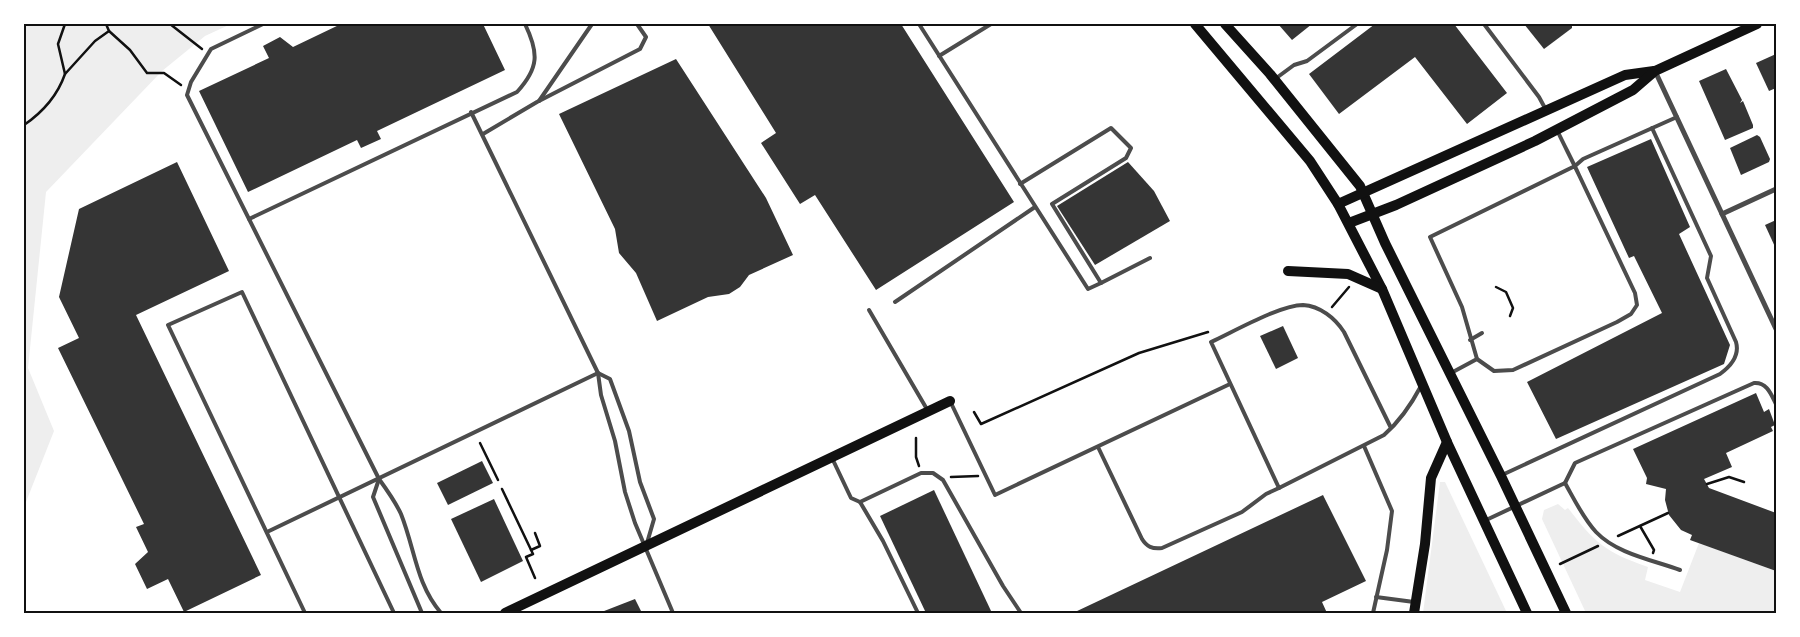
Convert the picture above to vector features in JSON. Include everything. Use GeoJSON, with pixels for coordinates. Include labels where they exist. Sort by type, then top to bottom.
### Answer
{"type":"FeatureCollection","features":[{"type":"Feature","properties":{"kind":"main road"},"geometry":{"type":"LineString","coordinates":[[1195,24],[1310,161],[1349,223],[1382,289],[1447,442],[1527,613]]}},
{"type":"Feature","properties":{"kind":"main road"},"geometry":{"type":"LineString","coordinates":[[1225,24],[1274,79],[1350,171],[1363,193],[1566,613]]}},
{"type":"Feature","properties":{"kind":"main road"},"geometry":{"type":"LineString","coordinates":[[1349,223],[1396,205],[1557,130],[1633,90],[1655,71],[1757,24]]}},
{"type":"Feature","properties":{"kind":"main road"},"geometry":{"type":"LineString","coordinates":[[1338,204],[1625,75],[1655,71]]}},
{"type":"Feature","properties":{"kind":"main road"},"geometry":{"type":"LineString","coordinates":[[1288,271],[1348,274],[1382,289]]}},
{"type":"Feature","properties":{"kind":"main road"},"geometry":{"type":"LineString","coordinates":[[505,613],[950,401]]}},
{"type":"Feature","properties":{"kind":"main road"},"geometry":{"type":"LineString","coordinates":[[1414,613],[1428,522],[1430,478],[1447,442]]}},
{"type":"Feature","properties":{"kind":"street"},"geometry":{"type":"LineString","coordinates":[[1655,71],[1776,329]]}},
{"type":"Feature","properties":{"kind":"street"},"geometry":{"type":"LineString","coordinates":[[1722,214],[1776,189]]}},
{"type":"Feature","properties":{"kind":"lane"},"geometry":{"type":"LineString","coordinates":[[263,24],[211,49],[187,95],[379,479],[401,514],[415,566],[427,594],[441,613]]}},
{"type":"Feature","properties":{"kind":"lane"},"geometry":{"type":"LineString","coordinates":[[249,219],[471,112],[517,92],[528,80],[535,65],[535,52],[525,24]]}},
{"type":"Feature","properties":{"kind":"lane"},"geometry":{"type":"LineString","coordinates":[[537,102],[592,24]]}},
{"type":"Feature","properties":{"kind":"lane"},"geometry":{"type":"LineString","coordinates":[[483,134],[537,102],[640,49],[646,37],[637,24]]}},
{"type":"Feature","properties":{"kind":"lane"},"geometry":{"type":"LineString","coordinates":[[919,24],[1088,289],[1150,258]]}},
{"type":"Feature","properties":{"kind":"lane"},"geometry":{"type":"LineString","coordinates":[[939,56],[992,24]]}},
{"type":"Feature","properties":{"kind":"lane"},"geometry":{"type":"LineString","coordinates":[[1274,79],[1294,66],[1307,61],[1357,24]]}},
{"type":"Feature","properties":{"kind":"lane"},"geometry":{"type":"LineString","coordinates":[[1484,24],[1540,96],[1546,110]]}},
{"type":"Feature","properties":{"kind":"lane"},"geometry":{"type":"LineString","coordinates":[[471,112],[598,374],[601,395],[614,440],[625,492],[635,523],[674,613]]}},
{"type":"Feature","properties":{"kind":"lane"},"geometry":{"type":"LineString","coordinates":[[1557,130],[1575,166],[1635,293],[1637,300],[1634,311],[1617,322],[1507,372],[1488,369],[1477,359],[1462,307],[1430,237],[1575,166],[1583,159],[1677,118]]}},
{"type":"Feature","properties":{"kind":"lane"},"geometry":{"type":"LineString","coordinates":[[1020,184],[1111,128],[1125,140],[1131,148],[1126,158],[1052,204],[1102,283]]}},
{"type":"Feature","properties":{"kind":"lane"},"geometry":{"type":"LineString","coordinates":[[1501,476],[1720,374],[1735,358],[1737,352],[1736,342],[1707,278],[1711,256],[1652,128]]}},
{"type":"Feature","properties":{"kind":"lane"},"geometry":{"type":"LineString","coordinates":[[895,302],[1035,207]]}},
{"type":"Feature","properties":{"kind":"lane"},"geometry":{"type":"LineString","coordinates":[[305,613],[168,325],[242,292],[394,613]]}},
{"type":"Feature","properties":{"kind":"lane"},"geometry":{"type":"LineString","coordinates":[[1279,488],[1211,342],[1282,310],[1303,305],[1326,313],[1339,325],[1391,428]]}},
{"type":"Feature","properties":{"kind":"lane"},"geometry":{"type":"LineString","coordinates":[[869,310],[928,411]]}},
{"type":"Feature","properties":{"kind":"lane"},"geometry":{"type":"LineString","coordinates":[[1470,340],[1482,333]]}},
{"type":"Feature","properties":{"kind":"lane"},"geometry":{"type":"LineString","coordinates":[[1449,374],[1477,359]]}},
{"type":"Feature","properties":{"kind":"lane"},"geometry":{"type":"LineString","coordinates":[[267,532],[598,374],[610,379],[629,431],[638,473],[654,519],[646,546]]}},
{"type":"Feature","properties":{"kind":"lane"},"geometry":{"type":"LineString","coordinates":[[1098,447],[1145,544],[1155,549],[1162,548],[1242,512],[1266,494],[1364,446],[1391,428],[1406,411],[1423,383]]}},
{"type":"Feature","properties":{"kind":"lane"},"geometry":{"type":"LineString","coordinates":[[1484,521],[1565,482],[1575,464],[1754,384],[1759,383],[1768,388],[1776,404]]}},
{"type":"Feature","properties":{"kind":"lane"},"geometry":{"type":"LineString","coordinates":[[950,401],[996,495],[1230,384]]}},
{"type":"Feature","properties":{"kind":"lane"},"geometry":{"type":"LineString","coordinates":[[1364,446],[1392,511],[1387,550],[1373,613]]}},
{"type":"Feature","properties":{"kind":"lane"},"geometry":{"type":"LineString","coordinates":[[832,458],[851,498],[860,502],[883,541],[918,613]]}},
{"type":"Feature","properties":{"kind":"lane"},"geometry":{"type":"LineString","coordinates":[[860,502],[921,473],[934,473],[943,480],[1003,586],[1021,613]]}},
{"type":"Feature","properties":{"kind":"lane"},"geometry":{"type":"LineString","coordinates":[[379,479],[373,497],[422,613]]}},
{"type":"Feature","properties":{"kind":"lane"},"geometry":{"type":"LineString","coordinates":[[1565,482],[1589,524],[1604,539],[1622,550],[1680,570]]}},
{"type":"Feature","properties":{"kind":"lane"},"geometry":{"type":"LineString","coordinates":[[1376,597],[1416,602]]}},
{"type":"Feature","properties":{"kind":"path"},"geometry":{"type":"LineString","coordinates":[[65,24],[58,44],[65,74]]}},
{"type":"Feature","properties":{"kind":"path"},"geometry":{"type":"LineString","coordinates":[[106,24],[109,31],[130,50],[147,73],[164,73],[188,90]]}},
{"type":"Feature","properties":{"kind":"path"},"geometry":{"type":"LineString","coordinates":[[170,24],[208,53]]}},
{"type":"Feature","properties":{"kind":"path"},"geometry":{"type":"LineString","coordinates":[[24,125],[42,112],[56,92],[65,74],[94,41],[109,31]]}},
{"type":"Feature","properties":{"kind":"path"},"geometry":{"type":"LineString","coordinates":[[1332,308],[1352,284]]}},
{"type":"Feature","properties":{"kind":"path"},"geometry":{"type":"LineString","coordinates":[[1496,287],[1506,292],[1513,308],[1510,316]]}},
{"type":"Feature","properties":{"kind":"path"},"geometry":{"type":"LineString","coordinates":[[974,412],[981,424],[1139,353],[1213,330]]}},
{"type":"Feature","properties":{"kind":"path"},"geometry":{"type":"LineString","coordinates":[[916,438],[916,457]]}},
{"type":"Feature","properties":{"kind":"path"},"geometry":{"type":"LineString","coordinates":[[480,443],[498,480]]}},
{"type":"Feature","properties":{"kind":"path"},"geometry":{"type":"LineString","coordinates":[[943,480],[953,476],[974,478],[985,473]]}},
{"type":"Feature","properties":{"kind":"path"},"geometry":{"type":"LineString","coordinates":[[1707,484],[1729,477],[1744,482]]}},
{"type":"Feature","properties":{"kind":"path"},"geometry":{"type":"LineString","coordinates":[[502,489],[533,554],[526,557],[535,578]]}},
{"type":"Feature","properties":{"kind":"path"},"geometry":{"type":"LineString","coordinates":[[1618,536],[1668,513]]}},
{"type":"Feature","properties":{"kind":"path"},"geometry":{"type":"LineString","coordinates":[[1640,526],[1654,550]]}},
{"type":"Feature","properties":{"kind":"path"},"geometry":{"type":"LineString","coordinates":[[531,550],[540,546],[535,533]]}},
{"type":"Feature","properties":{"kind":"path"},"geometry":{"type":"LineString","coordinates":[[1560,564],[1599,545]]}},
{"type":"Feature","properties":{"kind":"shaded area"},"geometry":{"type":"Polygon","coordinates":[[[24,24],[231,24],[205,36],[162,71],[46,192],[28,368],[54,431],[24,507],[24,24]]]}},
{"type":"Feature","properties":{"kind":"shaded area"},"geometry":{"type":"Polygon","coordinates":[[[1440,482],[1445,482],[1507,613],[1423,613],[1440,482]]]}},
{"type":"Feature","properties":{"kind":"shaded area"},"geometry":{"type":"Polygon","coordinates":[[[1558,504],[1565,510],[1568,508],[1586,530],[1602,545],[1621,556],[1648,567],[1645,580],[1680,592],[1699,543],[1776,571],[1776,613],[1586,613],[1542,519],[1544,510],[1558,504]]]}},
{"type":"Feature","properties":{"kind":"building"},"geometry":{"type":"Polygon","coordinates":[[[341,24],[483,24],[505,70],[377,131],[381,139],[361,148],[357,140],[248,192],[199,91],[269,58],[263,46],[280,37],[293,47],[341,24]]]}},
{"type":"Feature","properties":{"kind":"building"},"geometry":{"type":"Polygon","coordinates":[[[708,24],[901,24],[1014,202],[876,290],[815,195],[800,204],[761,143],[776,133],[708,24]]]}},
{"type":"Feature","properties":{"kind":"building"},"geometry":{"type":"Polygon","coordinates":[[[1278,24],[1312,24],[1292,40],[1278,24]]]}},
{"type":"Feature","properties":{"kind":"building"},"geometry":{"type":"Polygon","coordinates":[[[1375,24],[1454,24],[1507,93],[1467,124],[1415,57],[1339,114],[1309,74],[1375,24]]]}},
{"type":"Feature","properties":{"kind":"building"},"geometry":{"type":"Polygon","coordinates":[[[1524,24],[1572,24],[1572,28],[1544,49],[1524,24]]]}},
{"type":"Feature","properties":{"kind":"building"},"geometry":{"type":"Polygon","coordinates":[[[1776,54],[1776,88],[1769,91],[1756,63],[1776,54]]]}},
{"type":"Feature","properties":{"kind":"building"},"geometry":{"type":"Polygon","coordinates":[[[676,59],[766,198],[793,255],[749,275],[740,287],[729,294],[708,297],[657,321],[636,273],[619,253],[615,229],[559,114],[676,59]]]}},
{"type":"Feature","properties":{"kind":"building"},"geometry":{"type":"Polygon","coordinates":[[[1726,69],[1742,100],[1740,103],[1743,101],[1753,128],[1725,140],[1699,81],[1726,69]]]}},
{"type":"Feature","properties":{"kind":"building"},"geometry":{"type":"Polygon","coordinates":[[[1757,135],[1760,137],[1770,159],[1769,162],[1741,175],[1730,148],[1757,135]]]}},
{"type":"Feature","properties":{"kind":"building"},"geometry":{"type":"Polygon","coordinates":[[[1651,139],[1690,227],[1679,234],[1730,345],[1724,364],[1556,439],[1527,382],[1662,313],[1634,256],[1629,258],[1587,167],[1651,139]]]}},
{"type":"Feature","properties":{"kind":"building"},"geometry":{"type":"Polygon","coordinates":[[[177,162],[229,271],[136,315],[261,575],[184,612],[168,579],[147,589],[135,564],[148,552],[136,527],[144,524],[58,348],[79,338],[59,297],[79,209],[177,162]]]}},
{"type":"Feature","properties":{"kind":"building"},"geometry":{"type":"Polygon","coordinates":[[[1128,162],[1154,191],[1170,221],[1095,265],[1057,206],[1128,162]]]}},
{"type":"Feature","properties":{"kind":"building"},"geometry":{"type":"Polygon","coordinates":[[[1776,220],[1776,249],[1765,225],[1776,220]]]}},
{"type":"Feature","properties":{"kind":"building"},"geometry":{"type":"Polygon","coordinates":[[[1283,326],[1298,358],[1276,369],[1260,336],[1283,326]]]}},
{"type":"Feature","properties":{"kind":"building"},"geometry":{"type":"Polygon","coordinates":[[[1756,393],[1764,412],[1769,409],[1775,425],[1771,427],[1773,431],[1726,453],[1732,467],[1704,479],[1709,488],[1776,513],[1776,571],[1690,540],[1692,535],[1681,530],[1669,515],[1665,500],[1666,489],[1646,484],[1647,478],[1633,449],[1756,393]]]}},
{"type":"Feature","properties":{"kind":"building"},"geometry":{"type":"Polygon","coordinates":[[[482,461],[493,483],[448,505],[437,483],[482,461]]]}},
{"type":"Feature","properties":{"kind":"building"},"geometry":{"type":"Polygon","coordinates":[[[934,490],[992,613],[926,613],[880,516],[934,490]]]}},
{"type":"Feature","properties":{"kind":"building"},"geometry":{"type":"Polygon","coordinates":[[[1323,495],[1366,581],[1322,602],[1327,613],[1075,612],[1323,495]]]}},
{"type":"Feature","properties":{"kind":"building"},"geometry":{"type":"Polygon","coordinates":[[[494,499],[523,561],[481,582],[451,519],[494,499]]]}},
{"type":"Feature","properties":{"kind":"building"},"geometry":{"type":"Polygon","coordinates":[[[635,599],[642,613],[599,613],[635,599]]]}}]}
